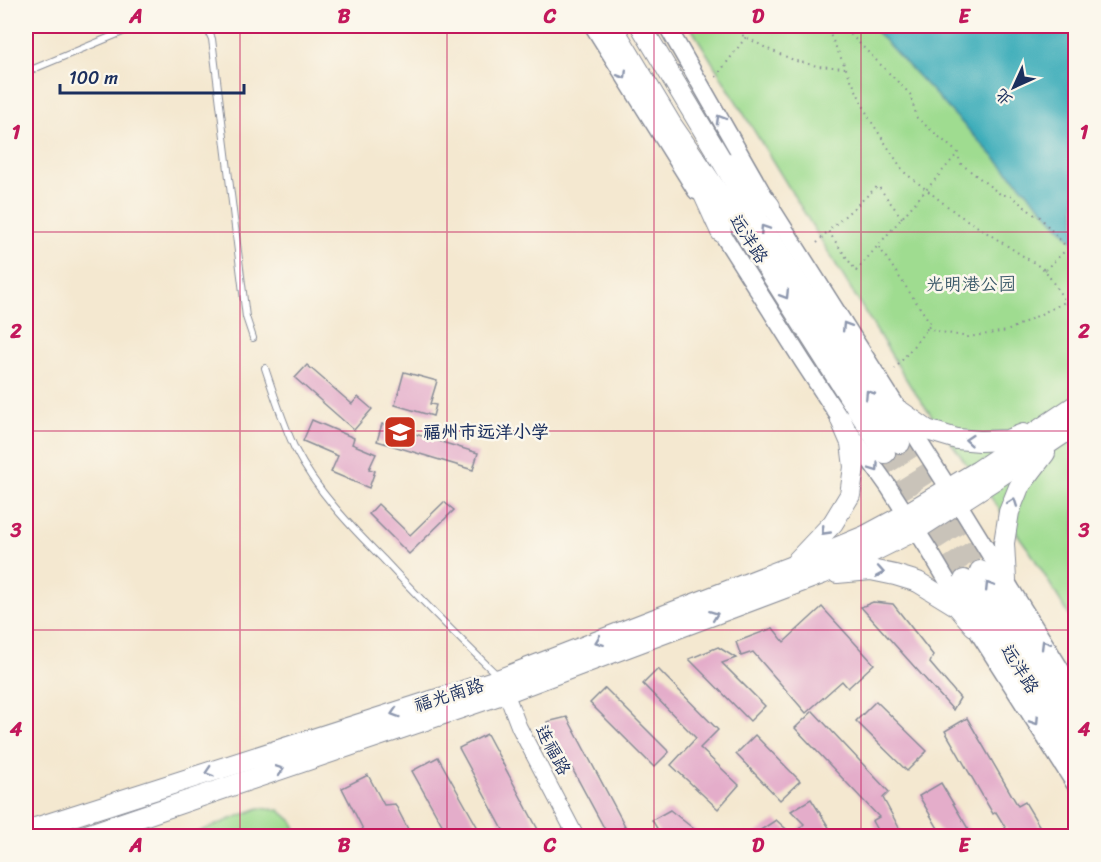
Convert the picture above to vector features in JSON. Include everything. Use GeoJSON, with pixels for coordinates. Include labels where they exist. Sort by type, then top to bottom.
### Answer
{"type":"FeatureCollection","features":[{"type":"Feature","properties":{"kind":"main road"},"geometry":{"type":"LineString","coordinates":[[592,26],[841,420],[911,522],[1076,786]]}},
{"type":"Feature","properties":{"kind":"main road","name":"远洋路"},"geometry":{"type":"LineString","coordinates":[[612,26],[671,124],[893,448],[641,26]]}},
{"type":"Feature","properties":{"kind":"main road"},"geometry":{"type":"LineString","coordinates":[[667,26],[770,206],[1076,694]]}},
{"type":"Feature","properties":{"kind":"main road"},"geometry":{"type":"LineString","coordinates":[[692,110],[770,206]]}},
{"type":"Feature","properties":{"kind":"main road"},"geometry":{"type":"LineString","coordinates":[[671,124],[721,232]]}},
{"type":"Feature","properties":{"kind":"main road"},"geometry":{"type":"LineString","coordinates":[[1006,580],[1005,543],[1010,512],[1019,487],[1051,432],[1076,405]]}},
{"type":"Feature","properties":{"kind":"main road"},"geometry":{"type":"LineString","coordinates":[[900,411],[927,430],[957,439],[969,440],[1007,440],[1076,425]]}},
{"type":"Feature","properties":{"kind":"main road"},"geometry":{"type":"LineString","coordinates":[[792,566],[833,523],[850,495],[854,466],[851,443],[841,420]]}},
{"type":"Feature","properties":{"kind":"main road"},"geometry":{"type":"LineString","coordinates":[[869,543],[911,522],[989,474],[1051,432]]}},
{"type":"Feature","properties":{"kind":"main road","name":"福光南路"},"geometry":{"type":"LineString","coordinates":[[37,831],[503,686],[792,566],[869,543]]}},
{"type":"Feature","properties":{"kind":"main road","name":"福光南路"},"geometry":{"type":"LineString","coordinates":[[84,837],[822,574],[869,543]]}},
{"type":"Feature","properties":{"kind":"main road"},"geometry":{"type":"LineString","coordinates":[[822,574],[872,570],[918,582],[957,606],[974,626]]}},
{"type":"Feature","properties":{"kind":"main road","name":"远洋路"},"geometry":{"type":"LineString","coordinates":[[1076,724],[972,576],[1076,759]]}},
{"type":"Feature","properties":{"kind":"street","name":"连福路"},"geometry":{"type":"LineString","coordinates":[[503,686],[519,728],[576,837]]}},
{"type":"Feature","properties":{"kind":"lane"},"geometry":{"type":"LineString","coordinates":[[26,72],[137,26]]}},
{"type":"Feature","properties":{"kind":"lane"},"geometry":{"type":"LineString","coordinates":[[206,26],[212,39],[246,317],[253,338]]}},
{"type":"Feature","properties":{"kind":"lane"},"geometry":{"type":"LineString","coordinates":[[266,368],[278,408],[296,450],[321,488],[350,525],[503,686]]}},
{"type":"Feature","properties":{"kind":"path"},"geometry":{"type":"LineString","coordinates":[[735,26],[740,34],[796,61],[818,66],[846,68]]}},
{"type":"Feature","properties":{"kind":"path"},"geometry":{"type":"LineString","coordinates":[[831,26],[825,26],[869,118],[904,172],[956,213],[1045,270],[1076,318]]}},
{"type":"Feature","properties":{"kind":"path"},"geometry":{"type":"LineString","coordinates":[[842,26],[910,94],[917,118],[958,153],[960,163],[1000,194],[1011,196],[1040,217],[1076,258]]}},
{"type":"Feature","properties":{"kind":"path"},"geometry":{"type":"LineString","coordinates":[[716,77],[746,37]]}},
{"type":"Feature","properties":{"kind":"path"},"geometry":{"type":"LineString","coordinates":[[828,231],[856,271],[958,153]]}},
{"type":"Feature","properties":{"kind":"path"},"geometry":{"type":"LineString","coordinates":[[817,243],[878,186],[902,218]]}},
{"type":"Feature","properties":{"kind":"path"},"geometry":{"type":"LineString","coordinates":[[878,246],[931,324],[895,369]]}},
{"type":"Feature","properties":{"kind":"path"},"geometry":{"type":"LineString","coordinates":[[1045,270],[1067,249]]}},
{"type":"Feature","properties":{"kind":"path"},"geometry":{"type":"LineString","coordinates":[[926,329],[968,337],[1007,331],[1065,302]]}},
{"type":"Feature","properties":{"kind":"green space","name":"光明港公园"},"geometry":{"type":"Polygon","coordinates":[[[690,26],[871,26],[1075,243],[1075,625],[1031,553],[911,387],[690,26]]]}},
{"type":"Feature","properties":{"kind":"green space"},"geometry":{"type":"Polygon","coordinates":[[[259,808],[279,810],[293,822],[299,836],[188,836],[259,808]]]}},
{"type":"Feature","properties":{"kind":"water"},"geometry":{"type":"Polygon","coordinates":[[[871,26],[1075,26],[1075,243],[871,26]]]}},
{"type":"Feature","properties":{"kind":"building"},"geometry":{"type":"Polygon","coordinates":[[[307,365],[352,404],[358,397],[372,409],[354,430],[295,378],[307,365]]]}},
{"type":"Feature","properties":{"kind":"building"},"geometry":{"type":"Polygon","coordinates":[[[404,372],[437,381],[430,404],[436,405],[433,416],[395,405],[404,372]]]}},
{"type":"Feature","properties":{"kind":"building"},"geometry":{"type":"Polygon","coordinates":[[[312,420],[354,438],[352,444],[376,454],[369,469],[375,471],[369,488],[331,472],[338,456],[303,441],[312,420]]]}},
{"type":"Feature","properties":{"kind":"building"},"geometry":{"type":"Polygon","coordinates":[[[382,424],[478,453],[473,470],[377,441],[382,424]]]}},
{"type":"Feature","properties":{"kind":"building"},"geometry":{"type":"Polygon","coordinates":[[[444,502],[454,510],[409,554],[369,514],[378,504],[410,535],[444,502]]]}},
{"type":"Feature","properties":{"kind":"building"},"geometry":{"type":"Polygon","coordinates":[[[873,602],[893,604],[933,655],[930,663],[960,698],[953,710],[861,607],[873,602]]]}},
{"type":"Feature","properties":{"kind":"building"},"geometry":{"type":"Polygon","coordinates":[[[822,607],[874,664],[848,688],[842,681],[806,713],[753,652],[741,656],[736,642],[773,628],[784,642],[822,607]]]}},
{"type":"Feature","properties":{"kind":"building"},"geometry":{"type":"Polygon","coordinates":[[[718,647],[736,658],[722,663],[765,706],[750,721],[689,659],[718,647]]]}},
{"type":"Feature","properties":{"kind":"building"},"geometry":{"type":"Polygon","coordinates":[[[658,669],[718,730],[700,748],[739,785],[718,809],[671,765],[696,738],[643,684],[658,669]]]}},
{"type":"Feature","properties":{"kind":"building"},"geometry":{"type":"Polygon","coordinates":[[[605,688],[669,752],[654,767],[590,703],[605,688]]]}},
{"type":"Feature","properties":{"kind":"building"},"geometry":{"type":"Polygon","coordinates":[[[876,701],[927,751],[907,771],[856,721],[876,701]]]}},
{"type":"Feature","properties":{"kind":"building"},"geometry":{"type":"Polygon","coordinates":[[[813,711],[889,792],[883,798],[904,837],[881,837],[872,821],[879,817],[795,728],[813,711]]]}},
{"type":"Feature","properties":{"kind":"building"},"geometry":{"type":"Polygon","coordinates":[[[567,717],[625,826],[628,837],[609,837],[547,722],[567,717]]]}},
{"type":"Feature","properties":{"kind":"building"},"geometry":{"type":"Polygon","coordinates":[[[967,718],[1018,806],[1025,802],[1046,837],[1011,837],[996,812],[993,814],[945,731],[967,718]]]}},
{"type":"Feature","properties":{"kind":"building"},"geometry":{"type":"Polygon","coordinates":[[[487,734],[542,837],[507,837],[459,748],[487,734]]]}},
{"type":"Feature","properties":{"kind":"building"},"geometry":{"type":"Polygon","coordinates":[[[755,735],[800,781],[780,800],[736,754],[755,735]]]}},
{"type":"Feature","properties":{"kind":"building"},"geometry":{"type":"Polygon","coordinates":[[[438,757],[483,837],[449,837],[412,771],[438,757]]]}},
{"type":"Feature","properties":{"kind":"building"},"geometry":{"type":"Polygon","coordinates":[[[368,775],[384,805],[395,804],[412,837],[367,837],[342,788],[368,775]]]}},
{"type":"Feature","properties":{"kind":"building"},"geometry":{"type":"Polygon","coordinates":[[[941,783],[973,837],[943,837],[919,796],[941,783]]]}},
{"type":"Feature","properties":{"kind":"building"},"geometry":{"type":"Polygon","coordinates":[[[811,799],[835,837],[750,837],[776,820],[793,835],[804,824],[791,811],[811,799]]]}},
{"type":"Feature","properties":{"kind":"building"},"geometry":{"type":"Polygon","coordinates":[[[670,810],[704,837],[662,837],[652,820],[670,810]]]}},
{"type":"Feature","properties":{"kind":"tunnel"},"geometry":{"type":"LineString","coordinates":[[900,443],[980,571]]}},
{"type":"Feature","properties":{"kind":"tunnel"},"geometry":{"type":"LineString","coordinates":[[885,453],[964,580]]}},
{"type":"Feature","properties":{"kind":"place","name":"福州市远洋小学"},"geometry":{"type":"Point","coordinates":[400,432]}}]}
